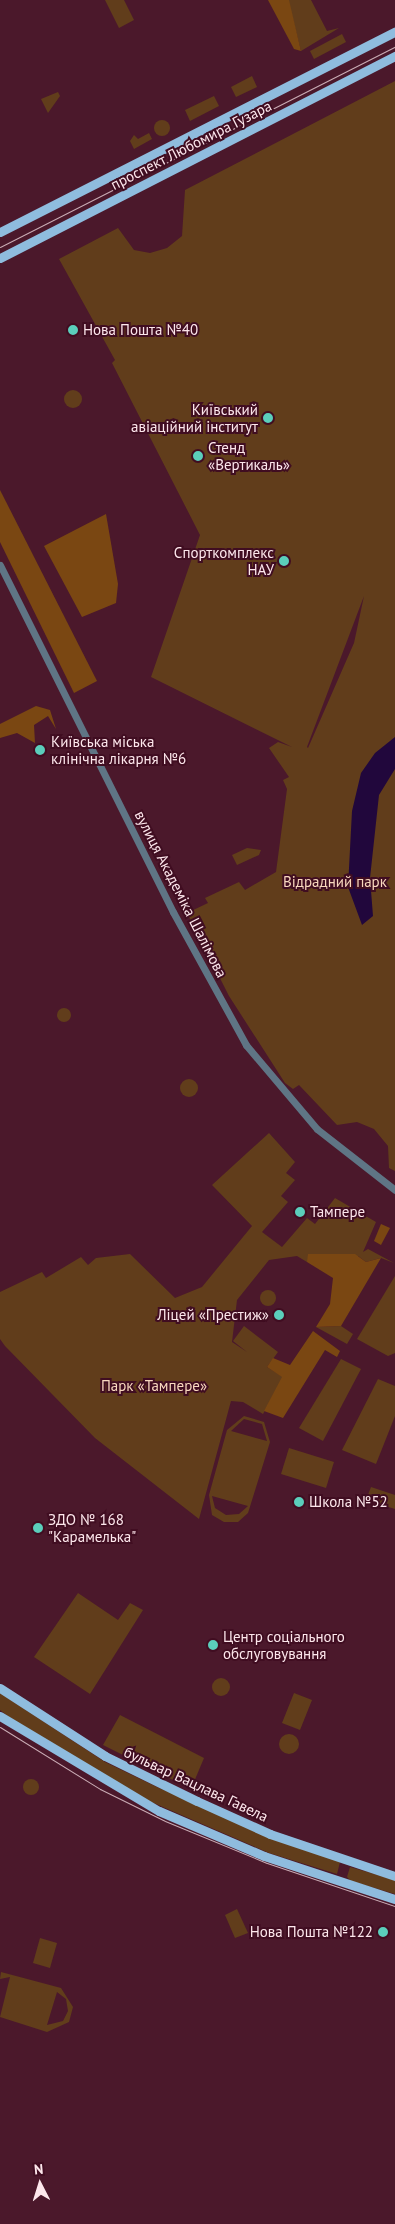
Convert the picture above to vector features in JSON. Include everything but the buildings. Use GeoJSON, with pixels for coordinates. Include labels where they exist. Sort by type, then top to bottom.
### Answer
{"type":"FeatureCollection","features":[{"type":"Feature","properties":{"kind":"main road","name":"проспект Любомира Гузара"},"geometry":{"type":"LineString","coordinates":[[0,232],[395,32]]}},
{"type":"Feature","properties":{"kind":"main road","name":"проспект Любомира Гузара"},"geometry":{"type":"LineString","coordinates":[[0,258],[395,56]]}},
{"type":"Feature","properties":{"kind":"main road","name":"бульвар Вацлава Гавела"},"geometry":{"type":"LineString","coordinates":[[0,1688],[105,1756],[196,1801],[270,1834],[395,1876]]}},
{"type":"Feature","properties":{"kind":"main road"},"geometry":{"type":"LineString","coordinates":[[0,1716],[159,1811],[264,1856],[395,1899]]}},
{"type":"Feature","properties":{"kind":"street","name":"вулиця Академіка Шалімова"},"geometry":{"type":"LineString","coordinates":[[0,565],[173,912],[246,1045],[317,1129],[395,1190]]}},
{"type":"Feature","properties":{"kind":"street","name":"вулиця Академіка Шалімова"},"geometry":{"type":"LineString","coordinates":[[0,573],[170,913],[242,1045],[315,1132],[395,1194]]}},
{"type":"Feature","properties":{"kind":"green space"},"geometry":{"type":"Polygon","coordinates":[[[105,0],[124,0],[134,20],[119,28],[105,0]]]}},
{"type":"Feature","properties":{"kind":"green space"},"geometry":{"type":"Polygon","coordinates":[[[288,0],[311,0],[327,31],[339,28],[301,51],[288,0]]]}},
{"type":"Feature","properties":{"kind":"green space"},"geometry":{"type":"Polygon","coordinates":[[[342,34],[346,42],[314,59],[310,51],[342,34]]]}},
{"type":"Feature","properties":{"kind":"green space"},"geometry":{"type":"Polygon","coordinates":[[[252,76],[257,87],[236,97],[231,87],[252,76]]]}},
{"type":"Feature","properties":{"kind":"green space","name":"Київський авіаційний інститут"},"geometry":{"type":"Polygon","coordinates":[[[395,81],[395,1171],[389,1168],[388,1146],[374,1129],[357,1122],[337,1125],[299,1085],[293,1089],[285,1083],[229,996],[187,913],[208,903],[205,898],[239,882],[245,890],[276,872],[287,789],[283,780],[289,777],[269,748],[278,742],[292,747],[151,677],[200,535],[112,363],[115,360],[59,259],[118,228],[134,250],[150,253],[167,248],[182,236],[185,190],[395,81]],[[364,596],[308,748],[354,643],[364,596]]]}},
{"type":"Feature","properties":{"kind":"green space"},"geometry":{"type":"Polygon","coordinates":[[[58,92],[60,96],[48,113],[41,99],[58,92]]]}},
{"type":"Feature","properties":{"kind":"green space"},"geometry":{"type":"Polygon","coordinates":[[[214,96],[219,106],[190,121],[185,110],[214,96]]]}},
{"type":"Feature","properties":{"kind":"green space"},"geometry":{"type":"Polygon","coordinates":[[[159,120],[165,120],[170,125],[168,134],[159,136],[154,131],[154,125],[159,120]]]}},
{"type":"Feature","properties":{"kind":"green space"},"geometry":{"type":"Polygon","coordinates":[[[149,133],[152,139],[134,149],[130,141],[134,135],[138,139],[149,133]]]}},
{"type":"Feature","properties":{"kind":"green space"},"geometry":{"type":"Polygon","coordinates":[[[73,390],[79,393],[82,399],[79,405],[73,408],[67,405],[64,399],[67,393],[73,390]]]}},
{"type":"Feature","properties":{"kind":"green space"},"geometry":{"type":"Polygon","coordinates":[[[247,848],[261,850],[259,855],[237,865],[232,855],[247,848]]]}},
{"type":"Feature","properties":{"kind":"green space"},"geometry":{"type":"Polygon","coordinates":[[[61,1008],[67,1008],[71,1015],[67,1022],[61,1022],[57,1018],[57,1012],[61,1008]]]}},
{"type":"Feature","properties":{"kind":"green space"},"geometry":{"type":"Polygon","coordinates":[[[189,1079],[195,1082],[198,1088],[195,1094],[189,1097],[183,1094],[180,1088],[183,1082],[189,1079]]]}},
{"type":"Feature","properties":{"kind":"green space","name":"Парк «Тампере»"},"geometry":{"type":"Polygon","coordinates":[[[269,1133],[295,1162],[286,1173],[295,1180],[281,1196],[288,1202],[262,1232],[282,1247],[307,1218],[315,1224],[335,1198],[376,1222],[363,1252],[368,1249],[394,1263],[381,1258],[366,1262],[358,1256],[307,1262],[297,1256],[269,1260],[237,1300],[232,1342],[247,1352],[233,1341],[244,1326],[278,1352],[267,1367],[283,1377],[263,1414],[243,1402],[231,1401],[199,1519],[95,1438],[5,1346],[0,1339],[0,1292],[42,1272],[46,1278],[81,1257],[88,1265],[96,1258],[130,1254],[175,1298],[202,1287],[252,1226],[212,1185],[269,1133]]]}},
{"type":"Feature","properties":{"kind":"green space"},"geometry":{"type":"Polygon","coordinates":[[[395,1276],[395,1353],[388,1356],[357,1339],[395,1276]]]}},
{"type":"Feature","properties":{"kind":"green space"},"geometry":{"type":"Polygon","coordinates":[[[268,1290],[274,1292],[276,1298],[274,1304],[268,1306],[262,1304],[260,1298],[262,1292],[268,1290]]]}},
{"type":"Feature","properties":{"kind":"green space"},"geometry":{"type":"Polygon","coordinates":[[[341,1326],[353,1334],[347,1344],[316,1327],[341,1326]]]}},
{"type":"Feature","properties":{"kind":"green space"},"geometry":{"type":"Polygon","coordinates":[[[341,1359],[361,1369],[323,1441],[299,1428],[341,1359]]]}},
{"type":"Feature","properties":{"kind":"green space"},"geometry":{"type":"Polygon","coordinates":[[[378,1379],[395,1386],[395,1416],[376,1464],[342,1450],[378,1379]]]}},
{"type":"Feature","properties":{"kind":"green space"},"geometry":{"type":"Polygon","coordinates":[[[244,1416],[264,1422],[270,1442],[248,1513],[238,1522],[224,1522],[212,1515],[209,1495],[227,1430],[244,1416]],[[244,1419],[231,1431],[267,1441],[262,1424],[244,1419]],[[212,1496],[215,1508],[226,1515],[239,1514],[248,1506],[212,1496]]]}},
{"type":"Feature","properties":{"kind":"green space"},"geometry":{"type":"Polygon","coordinates":[[[289,1448],[334,1462],[326,1488],[281,1474],[289,1448]]]}},
{"type":"Feature","properties":{"kind":"green space"},"geometry":{"type":"Polygon","coordinates":[[[371,1487],[395,1495],[395,1509],[366,1500],[371,1487]]]}},
{"type":"Feature","properties":{"kind":"green space"},"geometry":{"type":"Polygon","coordinates":[[[78,1593],[118,1620],[130,1603],[143,1610],[90,1694],[34,1657],[78,1593]]]}},
{"type":"Feature","properties":{"kind":"green space"},"geometry":{"type":"Polygon","coordinates":[[[221,1678],[227,1681],[230,1687],[227,1693],[221,1696],[215,1693],[212,1687],[215,1681],[221,1678]]]}},
{"type":"Feature","properties":{"kind":"green space"},"geometry":{"type":"Polygon","coordinates":[[[0,1693],[105,1762],[159,1788],[340,1862],[337,1874],[269,1853],[149,1801],[21,1726],[0,1710],[0,1693]]]}},
{"type":"Feature","properties":{"kind":"green space"},"geometry":{"type":"Polygon","coordinates":[[[294,1693],[312,1700],[300,1730],[282,1723],[294,1693]]]}},
{"type":"Feature","properties":{"kind":"green space"},"geometry":{"type":"Polygon","coordinates":[[[120,1715],[204,1758],[191,1789],[103,1745],[120,1715]]]}},
{"type":"Feature","properties":{"kind":"green space"},"geometry":{"type":"Polygon","coordinates":[[[289,1734],[296,1737],[299,1744],[296,1751],[289,1754],[282,1751],[279,1744],[282,1737],[289,1734]]]}},
{"type":"Feature","properties":{"kind":"green space"},"geometry":{"type":"Polygon","coordinates":[[[31,1779],[37,1781],[39,1787],[37,1793],[31,1795],[25,1793],[23,1787],[25,1781],[31,1779]]]}},
{"type":"Feature","properties":{"kind":"green space"},"geometry":{"type":"Polygon","coordinates":[[[350,1867],[395,1880],[395,1894],[351,1881],[347,1877],[350,1867]]]}},
{"type":"Feature","properties":{"kind":"green space"},"geometry":{"type":"Polygon","coordinates":[[[237,1909],[248,1933],[235,1938],[225,1915],[237,1909]]]}},
{"type":"Feature","properties":{"kind":"green space"},"geometry":{"type":"Polygon","coordinates":[[[40,1938],[57,1943],[50,1968],[33,1963],[40,1938]]]}},
{"type":"Feature","properties":{"kind":"green space"},"geometry":{"type":"Polygon","coordinates":[[[1,1972],[61,1988],[73,2007],[69,2022],[47,2032],[0,2017],[10,1977],[0,1979],[1,1972]],[[57,1992],[47,2025],[63,2021],[68,2011],[66,1999],[57,1992]]]}},
{"type":"Feature","properties":{"kind":"shaded area"},"geometry":{"type":"Polygon","coordinates":[[[268,0],[289,0],[301,51],[294,49],[268,0]]]}},
{"type":"Feature","properties":{"kind":"shaded area"},"geometry":{"type":"Polygon","coordinates":[[[0,490],[97,681],[74,693],[0,542],[0,490]]]}},
{"type":"Feature","properties":{"kind":"shaded area"},"geometry":{"type":"Polygon","coordinates":[[[106,514],[118,584],[116,603],[82,617],[44,546],[106,514]]]}},
{"type":"Feature","properties":{"kind":"shaded area"},"geometry":{"type":"Polygon","coordinates":[[[36,706],[50,710],[56,729],[48,716],[34,725],[35,743],[17,733],[0,738],[0,724],[36,706]]]}},
{"type":"Feature","properties":{"kind":"shaded area"},"geometry":{"type":"Polygon","coordinates":[[[395,737],[395,769],[379,795],[370,878],[373,916],[362,925],[348,887],[352,811],[361,773],[375,753],[395,737]]]}},
{"type":"Feature","properties":{"kind":"shaded area"},"geometry":{"type":"Polygon","coordinates":[[[381,1224],[390,1228],[381,1245],[374,1241],[381,1224]]]}},
{"type":"Feature","properties":{"kind":"shaded area"},"geometry":{"type":"Polygon","coordinates":[[[308,1254],[355,1254],[366,1262],[381,1258],[341,1326],[316,1327],[330,1304],[333,1278],[307,1262],[308,1254]]]}},
{"type":"Feature","properties":{"kind":"shaded area"},"geometry":{"type":"Polygon","coordinates":[[[313,1331],[340,1351],[337,1357],[325,1350],[283,1418],[264,1411],[282,1377],[267,1367],[273,1358],[290,1365],[313,1331]]]}},
{"type":"Feature","properties":{"kind":"tram line"},"geometry":{"type":"LineString","coordinates":[[0,247],[395,47]]}},
{"type":"Feature","properties":{"kind":"tram line"},"geometry":{"type":"LineString","coordinates":[[0,1727],[100,1789],[165,1821],[267,1863],[395,1906]]}},
{"type":"Feature","properties":{"kind":"place","name":"Нова Пошта №40"},"geometry":{"type":"Point","coordinates":[73,330]}},
{"type":"Feature","properties":{"kind":"place","name":"Київський авіаційний інститут"},"geometry":{"type":"Point","coordinates":[268,418]}},
{"type":"Feature","properties":{"kind":"place","name":"Стенд «Вертикаль»"},"geometry":{"type":"Point","coordinates":[198,456]}},
{"type":"Feature","properties":{"kind":"place","name":"Спорткомплекс НАУ"},"geometry":{"type":"Point","coordinates":[284,561]}},
{"type":"Feature","properties":{"kind":"place","name":"Київська міська клінічна лікарня №6"},"geometry":{"type":"Point","coordinates":[40,750]}},
{"type":"Feature","properties":{"kind":"place","name":"Тампере"},"geometry":{"type":"Point","coordinates":[300,1212]}},
{"type":"Feature","properties":{"kind":"place","name":"Ліцей «Престиж»"},"geometry":{"type":"Point","coordinates":[279,1315]}},
{"type":"Feature","properties":{"kind":"place","name":"Школа №52"},"geometry":{"type":"Point","coordinates":[299,1502]}},
{"type":"Feature","properties":{"kind":"place","name":"ЗДО № 168 \"Карамелька\""},"geometry":{"type":"Point","coordinates":[38,1528]}},
{"type":"Feature","properties":{"kind":"place","name":"Центр соціального обслуговування"},"geometry":{"type":"Point","coordinates":[213,1645]}},
{"type":"Feature","properties":{"kind":"place","name":"Нова Пошта №122"},"geometry":{"type":"Point","coordinates":[383,1932]}},
{"type":"Feature","properties":{"kind":"park label","name":"Відрадний парк"},"geometry":{"type":"Point","coordinates":[335,882]}}]}
